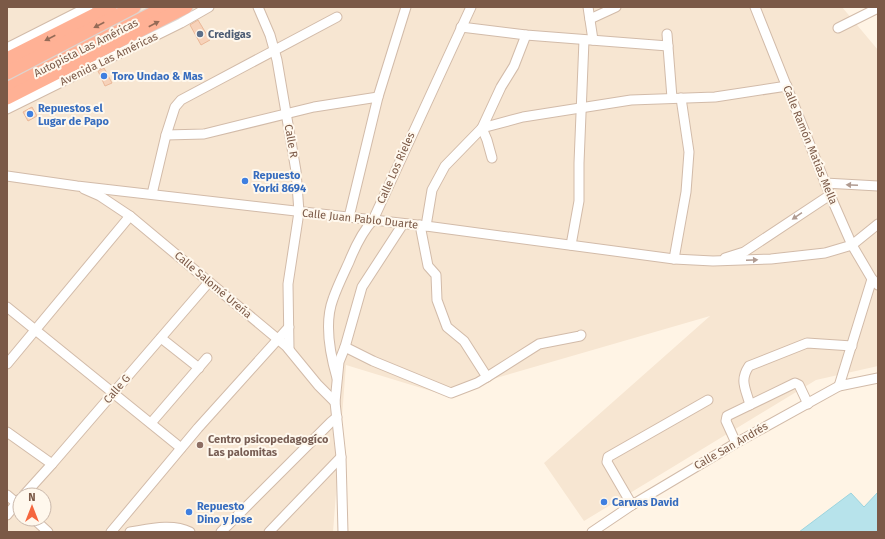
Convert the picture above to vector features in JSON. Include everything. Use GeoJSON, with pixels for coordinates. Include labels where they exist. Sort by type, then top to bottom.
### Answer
{"type":"FeatureCollection","features":[{"type":"Feature","properties":{"kind":"highway"},"geometry":{"type":"LineString","coordinates":[[7,59],[110,7]]}},
{"type":"Feature","properties":{"kind":"highway","name":"Autopista Las Américas"},"geometry":{"type":"LineString","coordinates":[[7,73],[134,7]]}},
{"type":"Feature","properties":{"kind":"highway","name":"Autopista Las Américas"},"geometry":{"type":"LineString","coordinates":[[7,89],[165,7]]}},
{"type":"Feature","properties":{"kind":"highway"},"geometry":{"type":"LineString","coordinates":[[7,98],[186,7]]}},
{"type":"Feature","properties":{"kind":"street"},"geometry":{"type":"LineString","coordinates":[[7,48],[88,7]]}},
{"type":"Feature","properties":{"kind":"street","name":"Avenida Las Américas"},"geometry":{"type":"LineString","coordinates":[[7,109],[181,23],[210,7]]}},
{"type":"Feature","properties":{"kind":"street","name":"Calle R"},"geometry":{"type":"LineString","coordinates":[[258,7],[270,34],[274,51],[296,171],[299,212],[288,284],[289,349]]}},
{"type":"Feature","properties":{"kind":"street"},"geometry":{"type":"LineString","coordinates":[[349,217],[378,97],[406,7]]}},
{"type":"Feature","properties":{"kind":"street","name":"Calle Los Rieles"},"geometry":{"type":"LineString","coordinates":[[337,378],[331,357],[329,342],[332,300],[355,248],[366,228],[373,220],[471,7]]}},
{"type":"Feature","properties":{"kind":"street"},"geometry":{"type":"LineString","coordinates":[[571,245],[579,201],[579,163],[582,107],[590,19],[588,7]]}},
{"type":"Feature","properties":{"kind":"street"},"geometry":{"type":"LineString","coordinates":[[590,19],[616,7]]}},
{"type":"Feature","properties":{"kind":"street","name":"Calle Ramón Matías Mella"},"geometry":{"type":"LineString","coordinates":[[754,7],[830,195],[852,245],[875,282],[852,346],[840,386]]}},
{"type":"Feature","properties":{"kind":"street"},"geometry":{"type":"LineString","coordinates":[[838,28],[878,8]]}},
{"type":"Feature","properties":{"kind":"street"},"geometry":{"type":"LineString","coordinates":[[152,194],[166,135],[175,107],[181,100],[337,16]]}},
{"type":"Feature","properties":{"kind":"street"},"geometry":{"type":"LineString","coordinates":[[461,28],[526,36],[668,46]]}},
{"type":"Feature","properties":{"kind":"street"},"geometry":{"type":"LineString","coordinates":[[667,34],[677,98],[689,152],[686,192],[674,259]]}},
{"type":"Feature","properties":{"kind":"street"},"geometry":{"type":"LineString","coordinates":[[486,377],[464,340],[447,327],[437,300],[436,275],[428,266],[423,226],[432,190],[445,166],[482,128],[501,87],[514,66],[526,36]]}},
{"type":"Feature","properties":{"kind":"street"},"geometry":{"type":"LineString","coordinates":[[482,128],[523,117],[631,100],[715,97],[787,86]]}},
{"type":"Feature","properties":{"kind":"street"},"geometry":{"type":"LineString","coordinates":[[166,135],[204,134],[314,108],[378,97]]}},
{"type":"Feature","properties":{"kind":"street"},"geometry":{"type":"LineString","coordinates":[[482,128],[492,158]]}},
{"type":"Feature","properties":{"kind":"street","name":"Calle Juan Pablo Duarte"},"geometry":{"type":"LineString","coordinates":[[7,176],[77,186],[423,226],[674,259],[713,261],[771,259],[825,253],[852,245],[878,224]]}},
{"type":"Feature","properties":{"kind":"street"},"geometry":{"type":"LineString","coordinates":[[825,183],[878,186]]}},
{"type":"Feature","properties":{"kind":"street","name":"Calle Salomé Ureña"},"geometry":{"type":"LineString","coordinates":[[77,186],[100,196],[130,216],[278,339],[289,349],[318,385],[335,402]]}},
{"type":"Feature","properties":{"kind":"street","name":"Calle Juan Pablo Duarte"},"geometry":{"type":"LineString","coordinates":[[713,261],[744,252],[830,195]]}},
{"type":"Feature","properties":{"kind":"street"},"geometry":{"type":"LineString","coordinates":[[7,364],[130,216]]}},
{"type":"Feature","properties":{"kind":"street"},"geometry":{"type":"LineString","coordinates":[[343,532],[341,457],[338,417],[335,402],[339,362],[345,347],[362,287],[403,224]]}},
{"type":"Feature","properties":{"kind":"street","name":"Calle G"},"geometry":{"type":"LineString","coordinates":[[31,487],[209,282]]}},
{"type":"Feature","properties":{"kind":"street"},"geometry":{"type":"LineString","coordinates":[[7,307],[181,448]]}},
{"type":"Feature","properties":{"kind":"street"},"geometry":{"type":"LineString","coordinates":[[110,532],[181,448],[289,327]]}},
{"type":"Feature","properties":{"kind":"street"},"geometry":{"type":"LineString","coordinates":[[345,347],[448,393],[454,392],[486,377],[539,344],[581,335]]}},
{"type":"Feature","properties":{"kind":"street"},"geometry":{"type":"LineString","coordinates":[[161,338],[199,368]]}},
{"type":"Feature","properties":{"kind":"street"},"geometry":{"type":"LineString","coordinates":[[750,405],[743,381],[744,374],[749,366],[807,343],[852,346]]}},
{"type":"Feature","properties":{"kind":"street"},"geometry":{"type":"LineString","coordinates":[[151,423],[207,358]]}},
{"type":"Feature","properties":{"kind":"street","name":"Calle San Andrés"},"geometry":{"type":"LineString","coordinates":[[592,532],[632,504],[736,443],[840,386],[878,378]]}},
{"type":"Feature","properties":{"kind":"street"},"geometry":{"type":"LineString","coordinates":[[736,443],[726,421],[727,416],[795,383],[799,385],[808,404]]}},
{"type":"Feature","properties":{"kind":"street"},"geometry":{"type":"LineString","coordinates":[[632,504],[607,462],[608,457],[708,400]]}},
{"type":"Feature","properties":{"kind":"street"},"geometry":{"type":"LineString","coordinates":[[221,532],[331,422],[338,417]]}},
{"type":"Feature","properties":{"kind":"street"},"geometry":{"type":"LineString","coordinates":[[7,432],[52,464]]}},
{"type":"Feature","properties":{"kind":"street"},"geometry":{"type":"LineString","coordinates":[[269,532],[341,457]]}},
{"type":"Feature","properties":{"kind":"street"},"geometry":{"type":"LineString","coordinates":[[130,532],[162,527],[190,532]]}},
{"type":"Feature","properties":{"kind":"shaded area"},"geometry":{"type":"Polygon","coordinates":[[[7,7],[157,7],[7,87],[7,7]]]}},
{"type":"Feature","properties":{"kind":"shaded area"},"geometry":{"type":"Polygon","coordinates":[[[191,7],[842,7],[878,50],[878,366],[816,380],[584,521],[544,463],[710,316],[441,394],[346,365],[333,532],[7,532],[7,105],[191,7]]]}},
{"type":"Feature","properties":{"kind":"water"},"geometry":{"type":"Polygon","coordinates":[[[878,492],[878,532],[799,532],[851,493],[864,507],[878,492]]]}},
{"type":"Feature","properties":{"kind":"building","name":"Credigas"},"geometry":{"type":"Polygon","coordinates":[[[198,20],[210,40],[201,45],[190,25],[198,20]]]}},
{"type":"Feature","properties":{"kind":"building","name":"Toro Undao & Mas"},"geometry":{"type":"Polygon","coordinates":[[[104,68],[112,83],[105,86],[98,71],[104,68]]]}},
{"type":"Feature","properties":{"kind":"building","name":"Repuestos el Lugar de Papo"},"geometry":{"type":"Polygon","coordinates":[[[32,107],[37,116],[28,121],[23,112],[32,107]]]}},
{"type":"Feature","properties":{"kind":"place","name":"Credigas"},"geometry":{"type":"Point","coordinates":[200,34]}},
{"type":"Feature","properties":{"kind":"place","name":"Toro Undao & Mas"},"geometry":{"type":"Point","coordinates":[104,76]}},
{"type":"Feature","properties":{"kind":"place","name":"Repuestos el Lugar de Papo"},"geometry":{"type":"Point","coordinates":[30,114]}},
{"type":"Feature","properties":{"kind":"place","name":"Repuesto Yorki 8694"},"geometry":{"type":"Point","coordinates":[245,181]}},
{"type":"Feature","properties":{"kind":"place","name":"Centro psicopedagogíco Las palomitas"},"geometry":{"type":"Point","coordinates":[200,445]}},
{"type":"Feature","properties":{"kind":"place","name":"Carwas David"},"geometry":{"type":"Point","coordinates":[604,502]}},
{"type":"Feature","properties":{"kind":"place","name":"Repuesto Dino y Jose"},"geometry":{"type":"Point","coordinates":[189,512]}}]}
